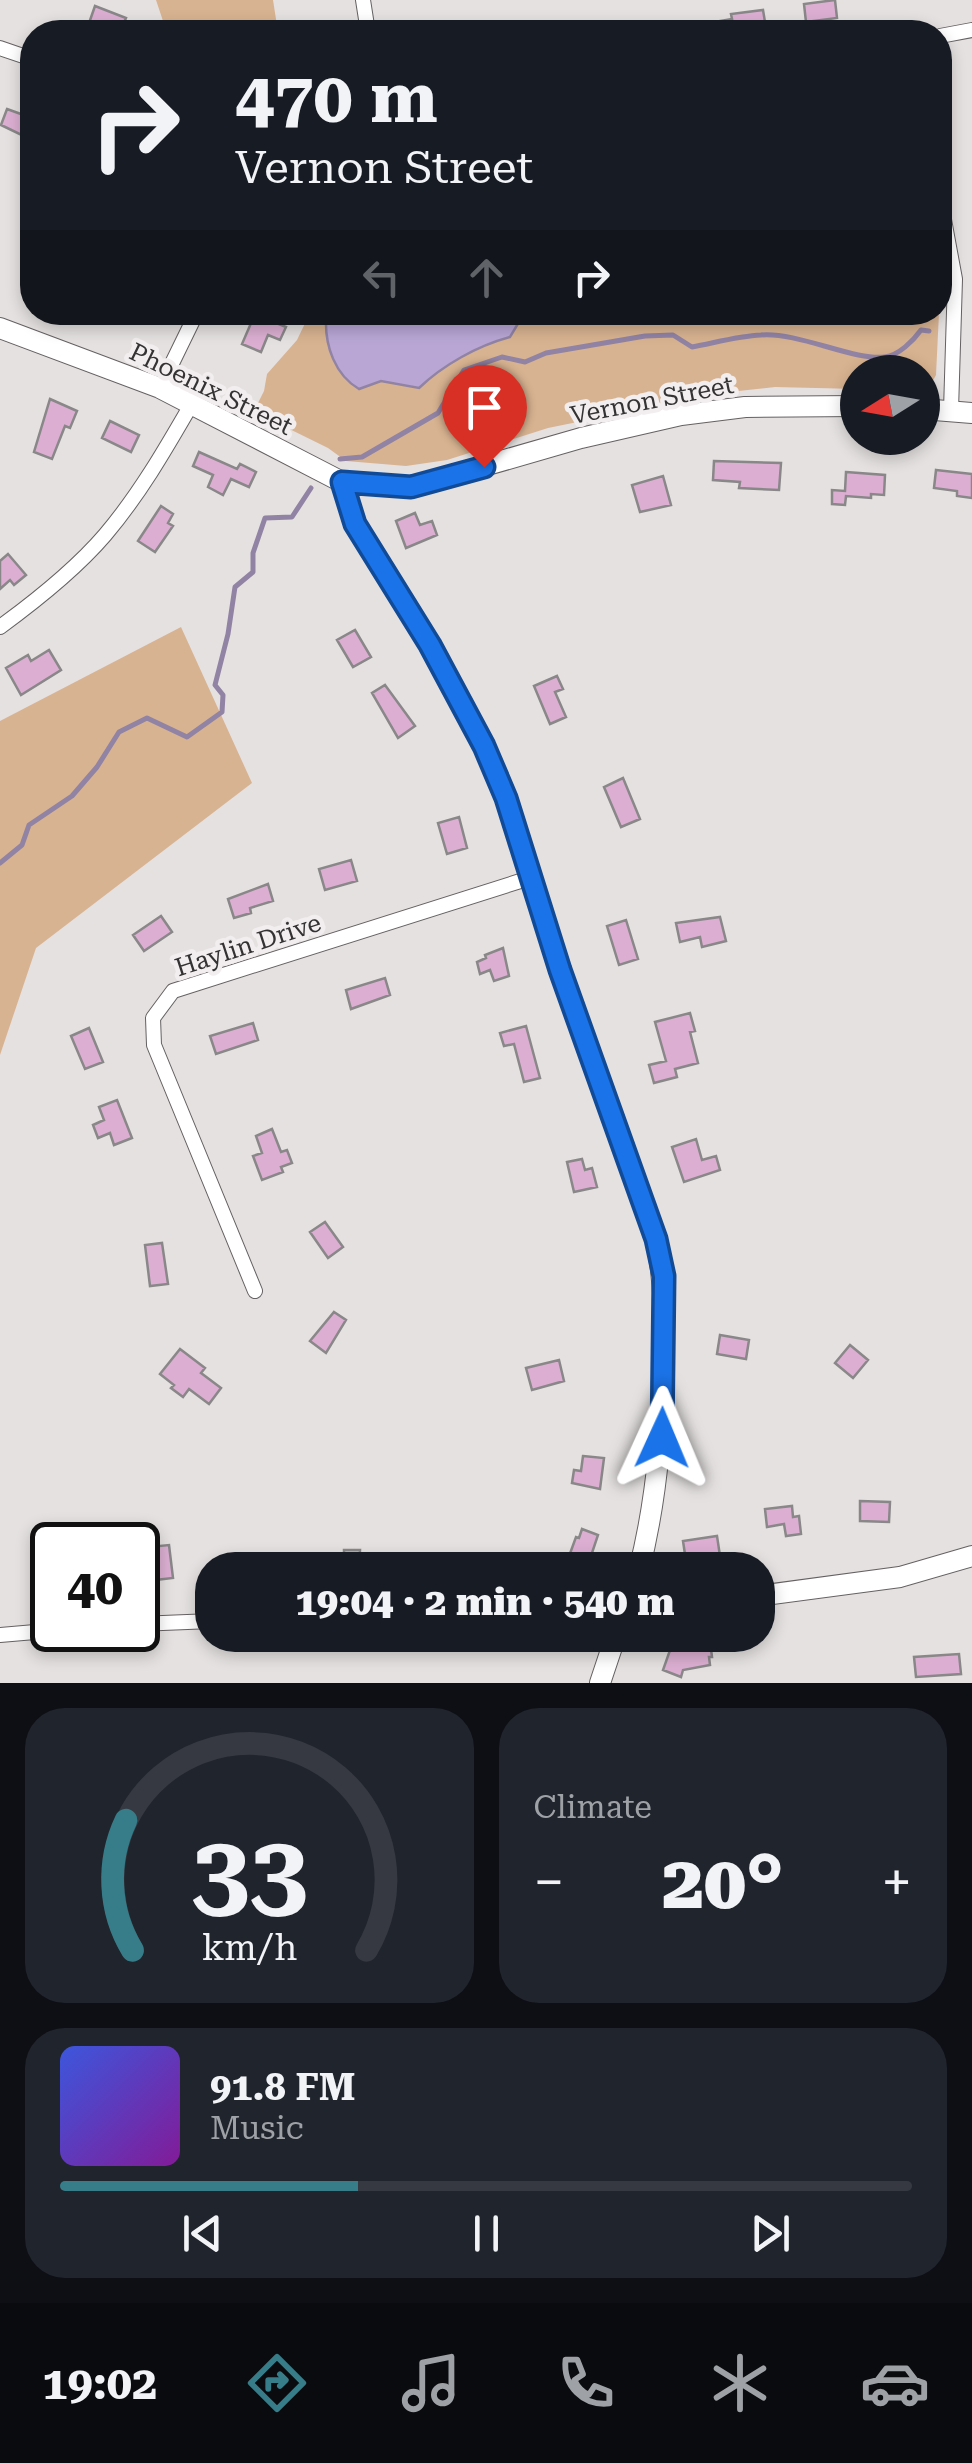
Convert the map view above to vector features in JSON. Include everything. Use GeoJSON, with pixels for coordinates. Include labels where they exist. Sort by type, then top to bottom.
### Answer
{"type":"FeatureCollection","features":[{"type":"Feature","properties":{"kind":"street"},"geometry":{"type":"LineString","coordinates":[[952,263],[962,412]]}},
{"type":"Feature","properties":{"kind":"street"},"geometry":{"type":"LineString","coordinates":[[160,388],[191,325]]}},
{"type":"Feature","properties":{"kind":"street","name":"Phoenix Street"},"geometry":{"type":"LineString","coordinates":[[0,328],[160,388],[342,482]]}},
{"type":"Feature","properties":{"kind":"street"},"geometry":{"type":"LineString","coordinates":[[0,628],[77,564],[105,535],[152,472],[191,405]]}},
{"type":"Feature","properties":{"kind":"street","name":"Vernon Street"},"geometry":{"type":"LineString","coordinates":[[342,482],[411,487],[596,434],[681,415],[744,407],[840,406]]}},
{"type":"Feature","properties":{"kind":"street"},"geometry":{"type":"LineString","coordinates":[[342,482],[355,524],[430,645],[484,746],[533,877],[560,970],[656,1239],[664,1276],[662,1438],[653,1516],[644,1552]]}},
{"type":"Feature","properties":{"kind":"street","name":"Haylin Drive"},"geometry":{"type":"LineString","coordinates":[[254,1292],[154,1045],[152,1018],[174,991],[533,877]]}},
{"type":"Feature","properties":{"kind":"street"},"geometry":{"type":"LineString","coordinates":[[775,1594],[900,1577],[972,1556]]}},
{"type":"Feature","properties":{"kind":"street"},"geometry":{"type":"LineString","coordinates":[[160,1623],[195,1621]]}},
{"type":"Feature","properties":{"kind":"street"},"geometry":{"type":"LineString","coordinates":[[0,1635],[30,1632]]}},
{"type":"Feature","properties":{"kind":"street"},"geometry":{"type":"LineString","coordinates":[[600,1683],[610,1652]]}},
{"type":"Feature","properties":{"kind":"shaded area"},"geometry":{"type":"Polygon","coordinates":[[[156,0],[273,0],[276,20],[163,20],[156,0]]]}},
{"type":"Feature","properties":{"kind":"shaded area"},"geometry":{"type":"Polygon","coordinates":[[[304,325],[938,325],[937,355],[840,355],[840,389],[775,387],[720,393],[548,428],[447,460],[406,466],[346,461],[263,416],[256,407],[267,374],[297,340],[304,325]]]}},
{"type":"Feature","properties":{"kind":"shaded area"},"geometry":{"type":"Polygon","coordinates":[[[326,325],[517,325],[510,337],[461,357],[419,388],[381,381],[359,389],[338,368],[327,339],[326,325]]]}},
{"type":"Feature","properties":{"kind":"shaded area"},"geometry":{"type":"Polygon","coordinates":[[[181,627],[252,783],[36,948],[0,1055],[0,721],[181,627]]]}},
{"type":"Feature","properties":{"kind":"building"},"geometry":{"type":"Polygon","coordinates":[[[835,0],[837,18],[806,20],[804,4],[835,0]]]}},
{"type":"Feature","properties":{"kind":"building"},"geometry":{"type":"Polygon","coordinates":[[[95,6],[126,18],[125,20],[90,20],[95,6]]]}},
{"type":"Feature","properties":{"kind":"building"},"geometry":{"type":"Polygon","coordinates":[[[763,10],[765,20],[726,20],[732,19],[731,14],[763,10]]]}},
{"type":"Feature","properties":{"kind":"building"},"geometry":{"type":"Polygon","coordinates":[[[7,109],[20,114],[20,134],[1,125],[7,109]]]}},
{"type":"Feature","properties":{"kind":"building"},"geometry":{"type":"Polygon","coordinates":[[[250,325],[286,327],[280,340],[268,335],[261,352],[242,344],[250,325]]]}},
{"type":"Feature","properties":{"kind":"building"},"geometry":{"type":"Polygon","coordinates":[[[50,399],[77,411],[70,428],[65,426],[52,459],[34,452],[50,399]]]}},
{"type":"Feature","properties":{"kind":"building"},"geometry":{"type":"Polygon","coordinates":[[[110,421],[139,435],[131,452],[102,438],[110,421]]]}},
{"type":"Feature","properties":{"kind":"building"},"geometry":{"type":"Polygon","coordinates":[[[199,452],[237,469],[240,464],[256,472],[249,487],[231,479],[223,495],[208,487],[213,475],[193,466],[199,452]]]}},
{"type":"Feature","properties":{"kind":"building"},"geometry":{"type":"Polygon","coordinates":[[[714,461],[781,463],[779,490],[739,488],[740,482],[713,480],[714,461]]]}},
{"type":"Feature","properties":{"kind":"building"},"geometry":{"type":"Polygon","coordinates":[[[936,470],[972,474],[972,498],[934,488],[936,470]]]}},
{"type":"Feature","properties":{"kind":"building"},"geometry":{"type":"Polygon","coordinates":[[[846,472],[885,475],[884,495],[846,496],[845,505],[832,504],[832,490],[845,491],[846,472]]]}},
{"type":"Feature","properties":{"kind":"building"},"geometry":{"type":"Polygon","coordinates":[[[663,476],[671,505],[640,512],[632,485],[663,476]]]}},
{"type":"Feature","properties":{"kind":"building"},"geometry":{"type":"Polygon","coordinates":[[[161,506],[173,514],[168,523],[173,526],[155,552],[138,541],[161,506]]]}},
{"type":"Feature","properties":{"kind":"building"},"geometry":{"type":"Polygon","coordinates":[[[415,513],[420,525],[432,521],[437,535],[406,548],[396,521],[415,513]]]}},
{"type":"Feature","properties":{"kind":"building"},"geometry":{"type":"Polygon","coordinates":[[[8,554],[26,575],[14,585],[10,580],[0,589],[0,561],[8,554]]]}},
{"type":"Feature","properties":{"kind":"building"},"geometry":{"type":"Polygon","coordinates":[[[355,630],[371,657],[353,667],[337,640],[355,630]]]}},
{"type":"Feature","properties":{"kind":"building"},"geometry":{"type":"Polygon","coordinates":[[[49,650],[61,670],[21,695],[6,668],[28,655],[31,661],[49,650]]]}},
{"type":"Feature","properties":{"kind":"building"},"geometry":{"type":"Polygon","coordinates":[[[557,676],[563,689],[555,692],[566,717],[550,724],[534,686],[557,676]]]}},
{"type":"Feature","properties":{"kind":"building"},"geometry":{"type":"Polygon","coordinates":[[[385,685],[415,726],[398,738],[372,693],[385,685]]]}},
{"type":"Feature","properties":{"kind":"building"},"geometry":{"type":"Polygon","coordinates":[[[623,778],[640,819],[621,827],[604,787],[623,778]]]}},
{"type":"Feature","properties":{"kind":"building"},"geometry":{"type":"Polygon","coordinates":[[[459,817],[467,848],[447,854],[438,823],[459,817]]]}},
{"type":"Feature","properties":{"kind":"building"},"geometry":{"type":"Polygon","coordinates":[[[351,860],[357,881],[325,890],[319,869],[351,860]]]}},
{"type":"Feature","properties":{"kind":"building"},"geometry":{"type":"Polygon","coordinates":[[[268,884],[273,901],[234,918],[228,899],[268,884]]]}},
{"type":"Feature","properties":{"kind":"building"},"geometry":{"type":"Polygon","coordinates":[[[161,916],[172,932],[144,951],[133,935],[161,916]]]}},
{"type":"Feature","properties":{"kind":"building"},"geometry":{"type":"Polygon","coordinates":[[[720,917],[726,941],[702,947],[700,937],[680,942],[676,923],[720,917]]]}},
{"type":"Feature","properties":{"kind":"building"},"geometry":{"type":"Polygon","coordinates":[[[626,920],[638,959],[619,965],[607,926],[626,920]]]}},
{"type":"Feature","properties":{"kind":"building"},"geometry":{"type":"Polygon","coordinates":[[[503,948],[509,976],[494,981],[490,970],[480,974],[477,962],[503,948]]]}},
{"type":"Feature","properties":{"kind":"building"},"geometry":{"type":"Polygon","coordinates":[[[385,978],[390,995],[351,1009],[346,990],[385,978]]]}},
{"type":"Feature","properties":{"kind":"building"},"geometry":{"type":"Polygon","coordinates":[[[690,1013],[695,1031],[690,1032],[698,1063],[675,1069],[677,1077],[654,1083],[649,1065],[666,1061],[655,1022],[690,1013]]]}},
{"type":"Feature","properties":{"kind":"building"},"geometry":{"type":"Polygon","coordinates":[[[253,1023],[258,1040],[216,1054],[210,1036],[253,1023]]]}},
{"type":"Feature","properties":{"kind":"building"},"geometry":{"type":"Polygon","coordinates":[[[526,1026],[540,1078],[524,1082],[514,1044],[504,1046],[500,1033],[526,1026]]]}},
{"type":"Feature","properties":{"kind":"building"},"geometry":{"type":"Polygon","coordinates":[[[89,1028],[103,1062],[85,1069],[71,1036],[89,1028]]]}},
{"type":"Feature","properties":{"kind":"building"},"geometry":{"type":"Polygon","coordinates":[[[117,1100],[132,1138],[114,1145],[110,1133],[98,1138],[93,1125],[104,1120],[99,1107],[117,1100]]]}},
{"type":"Feature","properties":{"kind":"building"},"geometry":{"type":"Polygon","coordinates":[[[272,1129],[281,1152],[287,1150],[292,1163],[281,1167],[283,1172],[262,1180],[253,1156],[262,1153],[256,1136],[272,1129]]]}},
{"type":"Feature","properties":{"kind":"building"},"geometry":{"type":"Polygon","coordinates":[[[696,1139],[702,1160],[716,1156],[720,1170],[684,1182],[672,1147],[696,1139]]]}},
{"type":"Feature","properties":{"kind":"building"},"geometry":{"type":"Polygon","coordinates":[[[582,1159],[585,1170],[592,1168],[597,1187],[574,1192],[567,1162],[582,1159]]]}},
{"type":"Feature","properties":{"kind":"building"},"geometry":{"type":"Polygon","coordinates":[[[325,1222],[343,1247],[328,1258],[310,1232],[325,1222]]]}},
{"type":"Feature","properties":{"kind":"building"},"geometry":{"type":"Polygon","coordinates":[[[162,1243],[168,1284],[150,1286],[145,1245],[162,1243]]]}},
{"type":"Feature","properties":{"kind":"building"},"geometry":{"type":"Polygon","coordinates":[[[334,1312],[346,1320],[326,1353],[310,1341],[334,1312]]]}},
{"type":"Feature","properties":{"kind":"building"},"geometry":{"type":"Polygon","coordinates":[[[720,1335],[749,1340],[746,1359],[717,1354],[720,1335]]]}},
{"type":"Feature","properties":{"kind":"building"},"geometry":{"type":"Polygon","coordinates":[[[850,1345],[868,1360],[853,1378],[835,1363],[850,1345]]]}},
{"type":"Feature","properties":{"kind":"building"},"geometry":{"type":"Polygon","coordinates":[[[180,1349],[205,1368],[201,1373],[221,1388],[209,1404],[189,1389],[183,1397],[160,1374],[180,1349]]]}},
{"type":"Feature","properties":{"kind":"building"},"geometry":{"type":"Polygon","coordinates":[[[559,1360],[564,1381],[532,1390],[526,1368],[559,1360]]]}},
{"type":"Feature","properties":{"kind":"building"},"geometry":{"type":"Polygon","coordinates":[[[583,1456],[604,1458],[600,1489],[572,1483],[574,1470],[581,1471],[583,1456]]]}},
{"type":"Feature","properties":{"kind":"building"},"geometry":{"type":"Polygon","coordinates":[[[860,1501],[890,1502],[889,1522],[860,1521],[860,1501]]]}},
{"type":"Feature","properties":{"kind":"building"},"geometry":{"type":"Polygon","coordinates":[[[792,1506],[793,1517],[799,1516],[801,1534],[786,1536],[784,1524],[767,1527],[765,1509],[792,1506]]]}},
{"type":"Feature","properties":{"kind":"building"},"geometry":{"type":"Polygon","coordinates":[[[582,1529],[598,1535],[592,1552],[571,1552],[576,1537],[582,1529]]]}},
{"type":"Feature","properties":{"kind":"building"},"geometry":{"type":"Polygon","coordinates":[[[717,1536],[719,1552],[685,1552],[683,1541],[717,1536]]]}},
{"type":"Feature","properties":{"kind":"building"},"geometry":{"type":"Polygon","coordinates":[[[169,1545],[173,1578],[160,1579],[160,1546],[169,1545]]]}},
{"type":"Feature","properties":{"kind":"building"},"geometry":{"type":"Polygon","coordinates":[[[669,1652],[711,1652],[710,1665],[683,1670],[681,1677],[663,1670],[669,1652]]]}},
{"type":"Feature","properties":{"kind":"building"},"geometry":{"type":"Polygon","coordinates":[[[959,1654],[961,1674],[916,1677],[914,1657],[959,1654]]]}},
{"type":"Feature","properties":{"kind":"waterway"},"geometry":{"type":"LineString","coordinates":[[340,459],[362,457],[438,413],[464,370],[502,357],[525,362],[546,353],[673,335],[692,347],[776,335],[858,355],[885,357],[905,347],[921,330],[929,331]]}},
{"type":"Feature","properties":{"kind":"waterway"},"geometry":{"type":"LineString","coordinates":[[0,863],[22,845],[29,825],[72,796],[119,732],[147,718],[187,737],[222,712],[223,695],[215,685],[235,587],[253,572],[253,553],[265,518],[292,517],[311,488]]}},
{"type":"Feature","properties":{"kind":"route"},"geometry":{"type":"LineString","coordinates":[[484,467],[411,487],[342,482],[355,524],[430,645],[484,746],[506,798],[560,970],[656,1239],[664,1276],[662,1438]]}}]}
